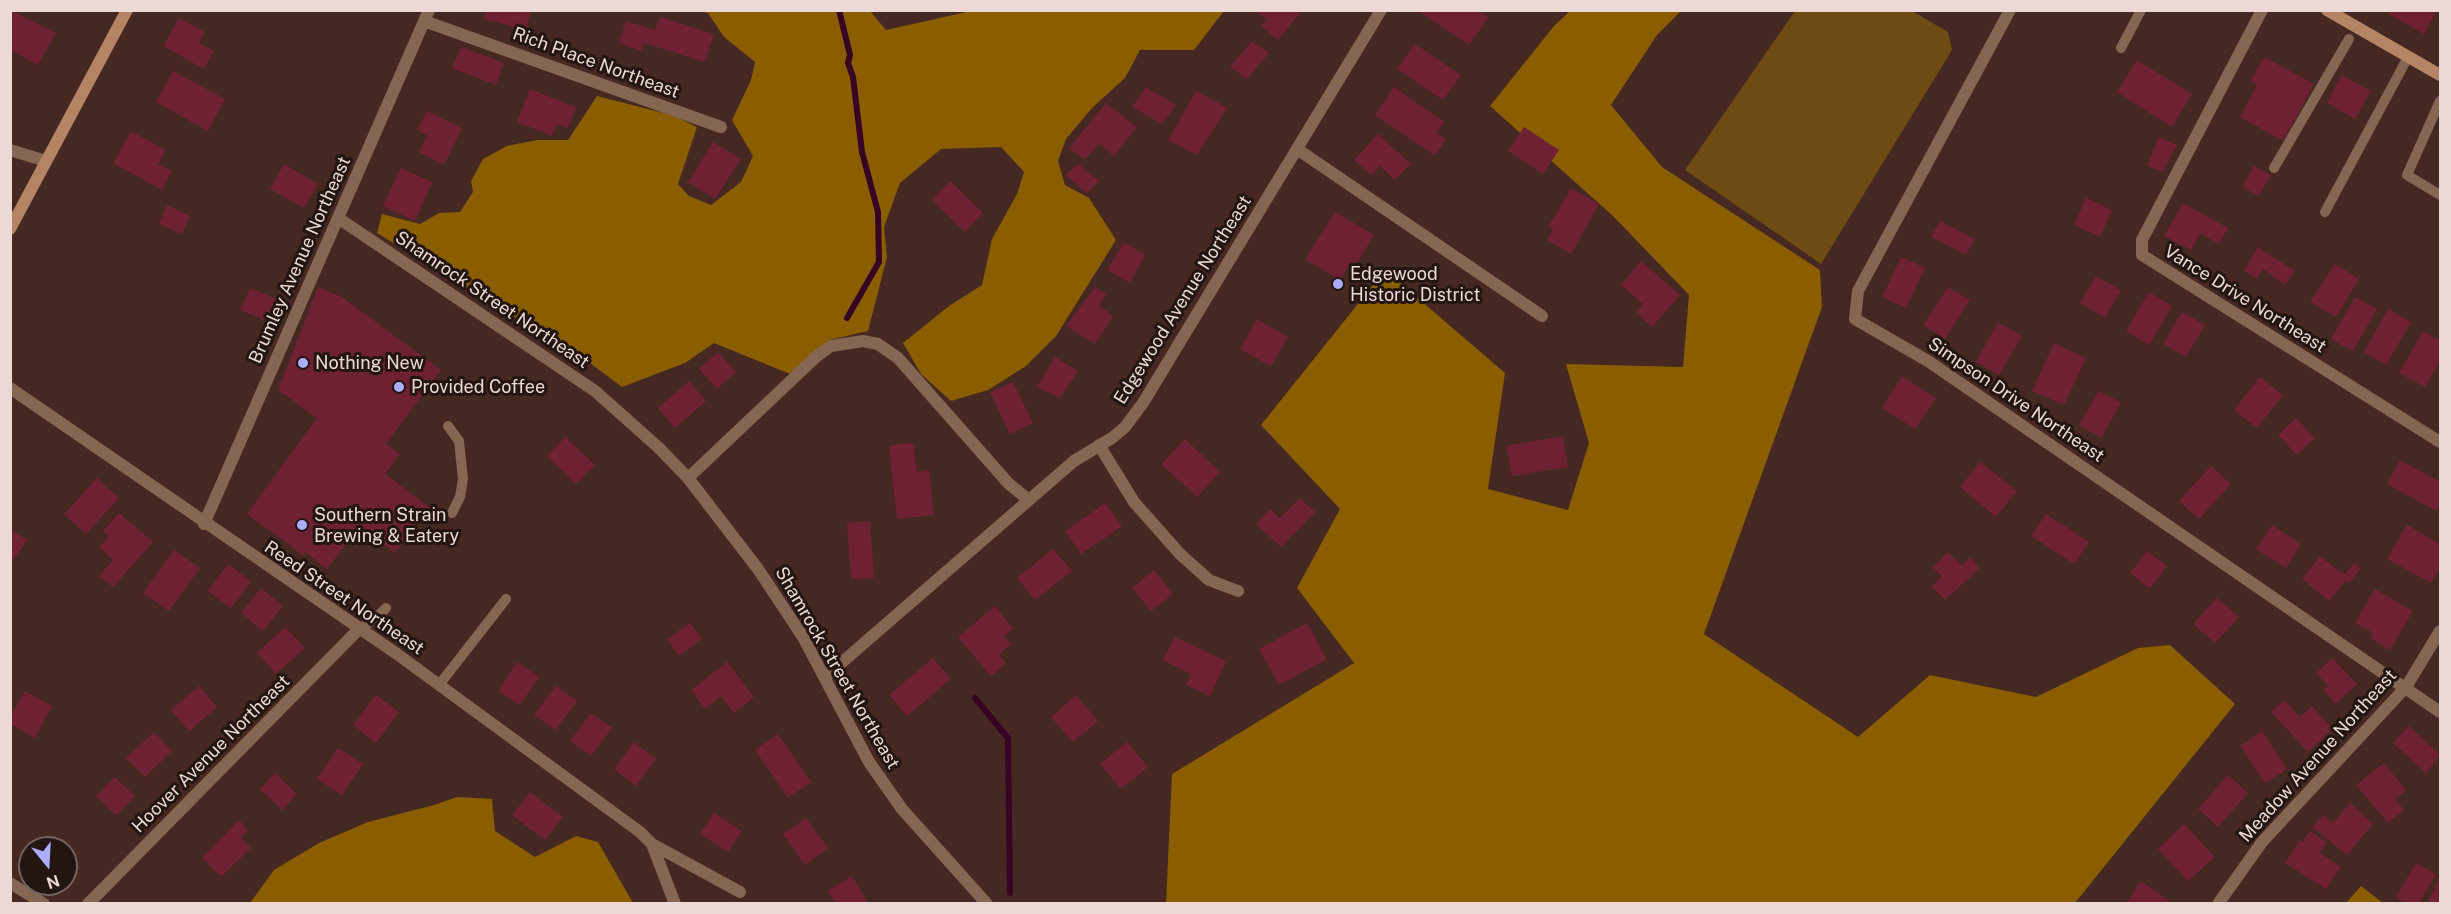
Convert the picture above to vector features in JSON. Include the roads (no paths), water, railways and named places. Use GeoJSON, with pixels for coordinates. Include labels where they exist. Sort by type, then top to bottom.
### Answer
{"type":"FeatureCollection","features":[{"type":"Feature","properties":{"kind":"main road"},"geometry":{"type":"LineString","coordinates":[[10,229],[127,10]]}},
{"type":"Feature","properties":{"kind":"main road"},"geometry":{"type":"LineString","coordinates":[[2327,10],[2440,75]]}},
{"type":"Feature","properties":{"kind":"street","name":"Edgewood Avenue Northeast"},"geometry":{"type":"LineString","coordinates":[[825,677],[1074,461],[1125,427],[1143,403],[1382,10]]}},
{"type":"Feature","properties":{"kind":"street","name":"Simpson Drive Northeast"},"geometry":{"type":"LineString","coordinates":[[2010,10],[1858,291],[1855,319],[1928,361],[2440,712]]}},
{"type":"Feature","properties":{"kind":"street","name":"Vance Drive Northeast"},"geometry":{"type":"LineString","coordinates":[[2262,10],[2142,240],[2142,255],[2440,442]]}},
{"type":"Feature","properties":{"kind":"street","name":"Rich Place Northeast"},"geometry":{"type":"LineString","coordinates":[[427,16],[721,127]]}},
{"type":"Feature","properties":{"kind":"street","name":"Brumley Avenue Northeast"},"geometry":{"type":"LineString","coordinates":[[204,524],[427,16]]}},
{"type":"Feature","properties":{"kind":"street"},"geometry":{"type":"LineString","coordinates":[[1297,149],[1542,316]]}},
{"type":"Feature","properties":{"kind":"street"},"geometry":{"type":"LineString","coordinates":[[10,150],[46,161]]}},
{"type":"Feature","properties":{"kind":"street","name":"Shamrock Street Northeast"},"geometry":{"type":"LineString","coordinates":[[338,218],[595,391],[659,448],[688,478],[758,569],[825,677],[859,746],[902,809],[987,903]]}},
{"type":"Feature","properties":{"kind":"street"},"geometry":{"type":"LineString","coordinates":[[688,478],[816,357],[831,346],[863,341],[878,344],[898,358],[1009,484],[1029,500]]}},
{"type":"Feature","properties":{"kind":"street","name":"Reed Street Northeast"},"geometry":{"type":"LineString","coordinates":[[10,388],[439,685],[640,832],[652,844]]}},
{"type":"Feature","properties":{"kind":"street"},"geometry":{"type":"LineString","coordinates":[[1100,445],[1134,502],[1180,555],[1209,580],[1238,591]]}},
{"type":"Feature","properties":{"kind":"street","name":"Hoover Avenue Northeast"},"geometry":{"type":"LineString","coordinates":[[88,903],[359,629]]}},
{"type":"Feature","properties":{"kind":"street","name":"Meadow Avenue Northeast"},"geometry":{"type":"LineString","coordinates":[[2218,903],[2262,843],[2406,687],[2440,631]]}},
{"type":"Feature","properties":{"kind":"street"},"geometry":{"type":"LineString","coordinates":[[652,844],[740,892]]}},
{"type":"Feature","properties":{"kind":"street"},"geometry":{"type":"LineString","coordinates":[[652,844],[675,903]]}},
{"type":"Feature","properties":{"kind":"street"},"geometry":{"type":"LineString","coordinates":[[10,883],[44,903]]}},
{"type":"Feature","properties":{"kind":"lane"},"geometry":{"type":"LineString","coordinates":[[2121,48],[2141,10]]}},
{"type":"Feature","properties":{"kind":"lane"},"geometry":{"type":"LineString","coordinates":[[2274,168],[2349,39]]}},
{"type":"Feature","properties":{"kind":"lane"},"geometry":{"type":"LineString","coordinates":[[2325,212],[2408,57]]}},
{"type":"Feature","properties":{"kind":"lane"},"geometry":{"type":"LineString","coordinates":[[2440,101],[2407,175],[2440,195]]}},
{"type":"Feature","properties":{"kind":"lane"},"geometry":{"type":"LineString","coordinates":[[448,426],[459,441],[463,479],[460,497],[452,513]]}},
{"type":"Feature","properties":{"kind":"lane"},"geometry":{"type":"LineString","coordinates":[[439,685],[506,600]]}},
{"type":"Feature","properties":{"kind":"lane"},"geometry":{"type":"LineString","coordinates":[[359,629],[375,619],[386,608]]}},
{"type":"Feature","properties":{"kind":"waterway"},"geometry":{"type":"LineString","coordinates":[[839,10],[850,55],[848,63],[853,77],[862,152],[878,212],[879,262],[847,318]]}},
{"type":"Feature","properties":{"kind":"waterway"},"geometry":{"type":"LineString","coordinates":[[975,698],[1008,738],[1010,893]]}},
{"type":"Feature","properties":{"kind":"place","name":"Edgewood Historic District"},"geometry":{"type":"Point","coordinates":[1338,284]}},
{"type":"Feature","properties":{"kind":"place","name":"Nothing New"},"geometry":{"type":"Point","coordinates":[303,363]}},
{"type":"Feature","properties":{"kind":"place","name":"Provided Coffee"},"geometry":{"type":"Point","coordinates":[399,387]}},
{"type":"Feature","properties":{"kind":"place","name":"Southern Strain Brewing & Eatery"},"geometry":{"type":"Point","coordinates":[302,525]}}]}
